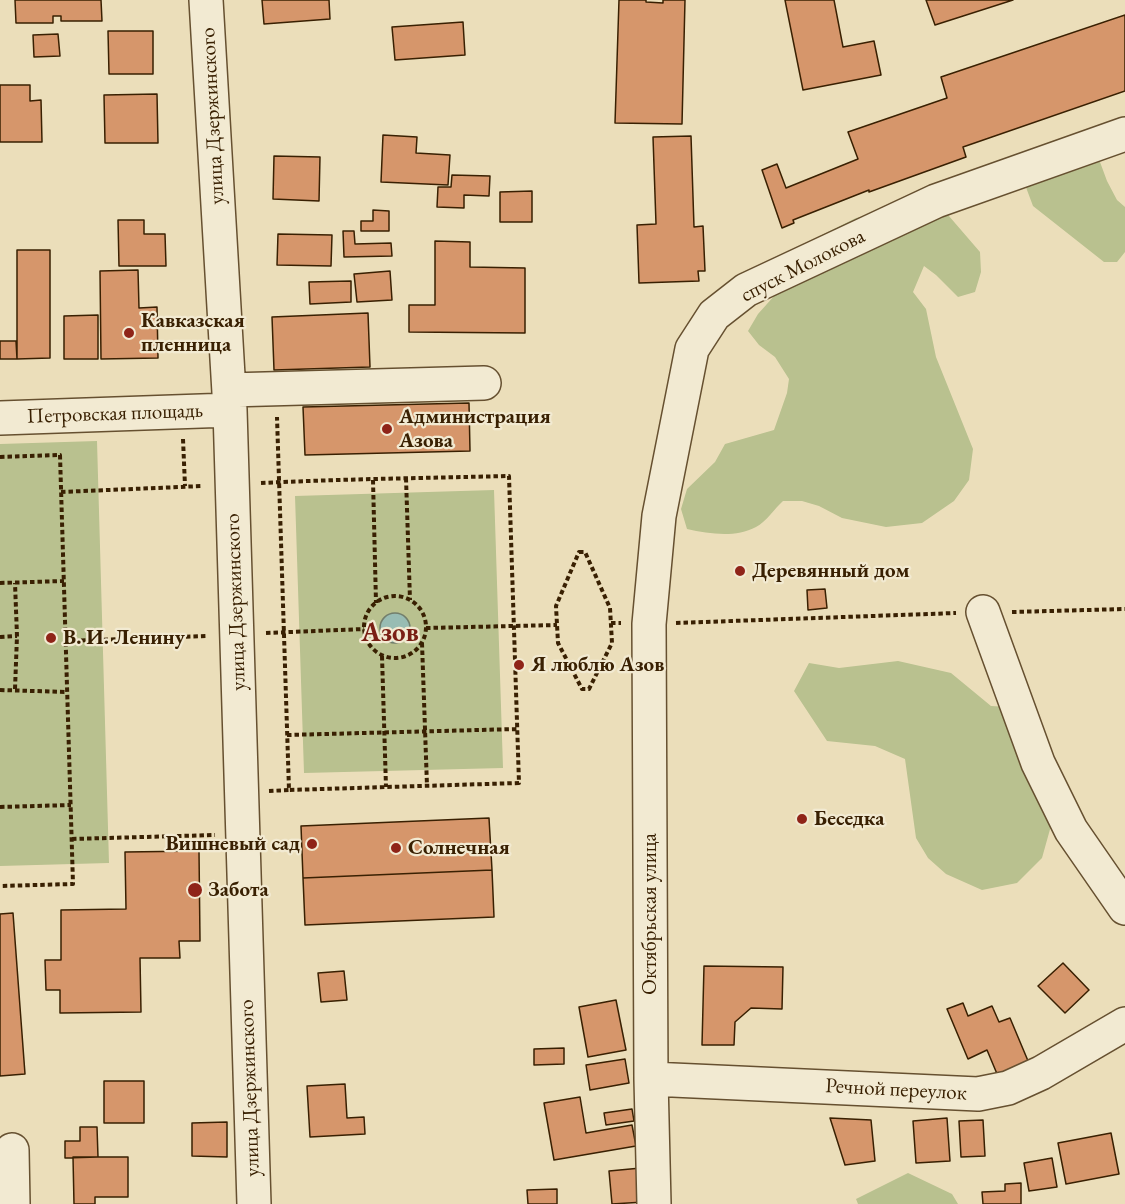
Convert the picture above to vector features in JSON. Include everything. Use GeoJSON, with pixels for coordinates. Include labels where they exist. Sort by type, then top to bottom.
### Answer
{"type":"FeatureCollection","features":[{"type":"Feature","properties":{"kind":"street","name":"улица Дзержинского"},"geometry":{"type":"LineString","coordinates":[[206,0],[229,400],[254,1204]]}},
{"type":"Feature","properties":{"kind":"street","name":"спуск Молокова"},"geometry":{"type":"LineString","coordinates":[[649,624],[659,516],[692,349],[714,315],[746,290],[936,201],[1125,134]]}},
{"type":"Feature","properties":{"kind":"street","name":"Петровская площадь"},"geometry":{"type":"LineString","coordinates":[[0,418],[484,383]]}},
{"type":"Feature","properties":{"kind":"street"},"geometry":{"type":"LineString","coordinates":[[983,612],[1038,763],[1071,830],[1125,908]]}},
{"type":"Feature","properties":{"kind":"street","name":"Октябрьская улица"},"geometry":{"type":"LineString","coordinates":[[649,624],[651,1079],[654,1204]]}},
{"type":"Feature","properties":{"kind":"street","name":"Речной переулок"},"geometry":{"type":"LineString","coordinates":[[651,1079],[978,1094],[1008,1088],[1041,1073],[1125,1024]]}},
{"type":"Feature","properties":{"kind":"street"},"geometry":{"type":"LineString","coordinates":[[12,1150],[13,1204]]}},
{"type":"Feature","properties":{"kind":"path"},"geometry":{"type":"LineString","coordinates":[[0,457],[60,455],[73,884],[0,886]]}},
{"type":"Feature","properties":{"kind":"path"},"geometry":{"type":"LineString","coordinates":[[509,476],[519,783],[289,790],[279,482],[373,480],[509,476]]}},
{"type":"Feature","properties":{"kind":"path"},"geometry":{"type":"LineString","coordinates":[[406,478],[410,600]]}},
{"type":"Feature","properties":{"kind":"path"},"geometry":{"type":"LineString","coordinates":[[373,480],[376,603]]}},
{"type":"Feature","properties":{"kind":"path"},"geometry":{"type":"LineString","coordinates":[[61,492],[232,484]]}},
{"type":"Feature","properties":{"kind":"path"},"geometry":{"type":"LineString","coordinates":[[579,552],[585,552],[610,608],[612,643],[589,689],[582,689],[558,643],[557,625],[556,606],[579,552]]}},
{"type":"Feature","properties":{"kind":"path"},"geometry":{"type":"LineString","coordinates":[[0,583],[64,581]]}},
{"type":"Feature","properties":{"kind":"path"},"geometry":{"type":"LineString","coordinates":[[15,583],[17,636],[15,689]]}},
{"type":"Feature","properties":{"kind":"path"},"geometry":{"type":"LineString","coordinates":[[389,597],[410,600],[420,609],[425,621],[426,628],[422,642],[408,655],[395,658],[382,656],[368,642],[364,629],[366,617],[376,603],[389,597]]}},
{"type":"Feature","properties":{"kind":"path"},"geometry":{"type":"LineString","coordinates":[[649,624],[1125,609]]}},
{"type":"Feature","properties":{"kind":"path"},"geometry":{"type":"LineString","coordinates":[[426,628],[557,625]]}},
{"type":"Feature","properties":{"kind":"path"},"geometry":{"type":"LineString","coordinates":[[284,632],[364,629]]}},
{"type":"Feature","properties":{"kind":"path"},"geometry":{"type":"LineString","coordinates":[[66,641],[237,635]]}},
{"type":"Feature","properties":{"kind":"path"},"geometry":{"type":"LineString","coordinates":[[0,637],[17,636]]}},
{"type":"Feature","properties":{"kind":"path"},"geometry":{"type":"LineString","coordinates":[[422,642],[427,786]]}},
{"type":"Feature","properties":{"kind":"path"},"geometry":{"type":"LineString","coordinates":[[382,656],[386,787]]}},
{"type":"Feature","properties":{"kind":"path"},"geometry":{"type":"LineString","coordinates":[[0,690],[67,692]]}},
{"type":"Feature","properties":{"kind":"path"},"geometry":{"type":"LineString","coordinates":[[287,735],[517,729]]}},
{"type":"Feature","properties":{"kind":"path"},"geometry":{"type":"LineString","coordinates":[[0,807],[71,804]]}},
{"type":"Feature","properties":{"kind":"path"},"geometry":{"type":"LineString","coordinates":[[72,839],[243,835]]}},
{"type":"Feature","properties":{"kind":"green space"},"geometry":{"type":"Polygon","coordinates":[[[1075,143],[1100,162],[1117,200],[1125,207],[1125,252],[1117,262],[1104,262],[1033,206],[1021,174],[1075,143]]]}},
{"type":"Feature","properties":{"kind":"green space"},"geometry":{"type":"Polygon","coordinates":[[[936,201],[980,252],[981,272],[975,292],[958,297],[924,266],[913,292],[926,309],[936,357],[973,449],[969,480],[954,501],[922,523],[886,527],[842,518],[819,506],[802,501],[783,501],[763,522],[740,533],[722,534],[687,529],[681,509],[687,489],[715,462],[725,444],[774,430],[787,393],[789,379],[775,357],[759,345],[748,331],[758,314],[775,295],[787,267],[808,242],[856,218],[936,201]]]}},
{"type":"Feature","properties":{"kind":"green space"},"geometry":{"type":"Polygon","coordinates":[[[97,441],[109,863],[0,866],[0,444],[97,441]]]}},
{"type":"Feature","properties":{"kind":"green space"},"geometry":{"type":"Polygon","coordinates":[[[494,490],[503,768],[304,773],[295,496],[494,490]]]}},
{"type":"Feature","properties":{"kind":"green space"},"geometry":{"type":"Polygon","coordinates":[[[898,661],[951,673],[991,706],[1009,707],[1054,815],[1042,858],[1017,883],[982,890],[946,874],[928,858],[916,838],[905,759],[875,746],[827,741],[794,691],[809,663],[839,668],[898,661]]]}},
{"type":"Feature","properties":{"kind":"green space"},"geometry":{"type":"Polygon","coordinates":[[[908,1173],[952,1194],[958,1204],[858,1204],[856,1199],[908,1173]]]}},
{"type":"Feature","properties":{"kind":"water"},"geometry":{"type":"Polygon","coordinates":[[[395,613],[406,617],[410,628],[406,639],[395,643],[384,639],[380,628],[384,617],[395,613]]]}},
{"type":"Feature","properties":{"kind":"building"},"geometry":{"type":"Polygon","coordinates":[[[15,0],[101,0],[102,21],[61,21],[61,16],[53,16],[53,23],[16,23],[15,0]]]}},
{"type":"Feature","properties":{"kind":"building"},"geometry":{"type":"Polygon","coordinates":[[[262,0],[329,0],[330,19],[264,24],[262,0]]]}},
{"type":"Feature","properties":{"kind":"building"},"geometry":{"type":"Polygon","coordinates":[[[619,0],[646,0],[646,2],[663,3],[663,0],[685,0],[682,124],[615,123],[619,0]]]}},
{"type":"Feature","properties":{"kind":"building"},"geometry":{"type":"Polygon","coordinates":[[[785,0],[834,0],[843,47],[874,41],[881,75],[803,90],[785,0]]]}},
{"type":"Feature","properties":{"kind":"building"},"geometry":{"type":"Polygon","coordinates":[[[926,0],[1013,0],[935,25],[926,0]]]}},
{"type":"Feature","properties":{"kind":"building"},"geometry":{"type":"Polygon","coordinates":[[[1125,15],[1125,91],[963,147],[966,157],[869,192],[869,190],[793,220],[794,223],[782,228],[762,170],[777,164],[786,188],[858,159],[848,132],[947,98],[941,77],[1125,15]]]}},
{"type":"Feature","properties":{"kind":"building"},"geometry":{"type":"Polygon","coordinates":[[[463,22],[465,55],[395,60],[392,27],[463,22]]]}},
{"type":"Feature","properties":{"kind":"building"},"geometry":{"type":"Polygon","coordinates":[[[108,31],[153,31],[153,74],[109,74],[108,31]]]}},
{"type":"Feature","properties":{"kind":"building"},"geometry":{"type":"Polygon","coordinates":[[[58,34],[60,56],[34,57],[33,35],[58,34]]]}},
{"type":"Feature","properties":{"kind":"building"},"geometry":{"type":"Polygon","coordinates":[[[0,85],[30,85],[30,101],[41,100],[42,142],[0,142],[0,85]]]}},
{"type":"Feature","properties":{"kind":"building"},"geometry":{"type":"Polygon","coordinates":[[[157,94],[158,143],[105,143],[104,95],[157,94]]]}},
{"type":"Feature","properties":{"kind":"building"},"geometry":{"type":"Polygon","coordinates":[[[383,135],[417,137],[416,153],[450,155],[448,185],[381,182],[383,135]]]}},
{"type":"Feature","properties":{"kind":"building"},"geometry":{"type":"Polygon","coordinates":[[[691,136],[694,227],[703,226],[705,271],[698,271],[699,281],[639,283],[637,225],[656,224],[653,137],[691,136]]]}},
{"type":"Feature","properties":{"kind":"building"},"geometry":{"type":"Polygon","coordinates":[[[274,156],[320,157],[319,201],[273,199],[274,156]]]}},
{"type":"Feature","properties":{"kind":"building"},"geometry":{"type":"Polygon","coordinates":[[[452,175],[490,176],[489,196],[464,195],[464,208],[437,207],[438,187],[451,187],[452,175]]]}},
{"type":"Feature","properties":{"kind":"building"},"geometry":{"type":"Polygon","coordinates":[[[532,191],[532,222],[500,222],[500,192],[532,191]]]}},
{"type":"Feature","properties":{"kind":"building"},"geometry":{"type":"Polygon","coordinates":[[[373,210],[389,211],[389,231],[361,231],[361,221],[373,221],[373,210]]]}},
{"type":"Feature","properties":{"kind":"building"},"geometry":{"type":"Polygon","coordinates":[[[118,220],[144,220],[144,234],[165,234],[166,266],[119,266],[118,220]]]}},
{"type":"Feature","properties":{"kind":"building"},"geometry":{"type":"Polygon","coordinates":[[[343,231],[354,231],[355,244],[391,243],[392,256],[344,257],[343,231]]]}},
{"type":"Feature","properties":{"kind":"building"},"geometry":{"type":"Polygon","coordinates":[[[278,234],[332,235],[331,266],[277,265],[278,234]]]}},
{"type":"Feature","properties":{"kind":"building"},"geometry":{"type":"Polygon","coordinates":[[[435,241],[470,242],[470,267],[525,268],[525,333],[409,332],[409,305],[435,305],[435,241]]]}},
{"type":"Feature","properties":{"kind":"building"},"geometry":{"type":"Polygon","coordinates":[[[17,250],[50,250],[50,358],[17,359],[17,250]]]}},
{"type":"Feature","properties":{"kind":"building","name":"Кавказская пленница"},"geometry":{"type":"Polygon","coordinates":[[[138,270],[139,308],[157,307],[158,358],[101,359],[100,271],[138,270]]]}},
{"type":"Feature","properties":{"kind":"building"},"geometry":{"type":"Polygon","coordinates":[[[390,271],[392,300],[357,302],[354,274],[390,271]]]}},
{"type":"Feature","properties":{"kind":"building"},"geometry":{"type":"Polygon","coordinates":[[[351,281],[351,302],[310,304],[309,282],[351,281]]]}},
{"type":"Feature","properties":{"kind":"building"},"geometry":{"type":"Polygon","coordinates":[[[368,313],[370,367],[274,370],[272,317],[368,313]]]}},
{"type":"Feature","properties":{"kind":"building"},"geometry":{"type":"Polygon","coordinates":[[[98,315],[98,359],[64,359],[64,316],[98,315]]]}},
{"type":"Feature","properties":{"kind":"building"},"geometry":{"type":"Polygon","coordinates":[[[0,341],[16,341],[17,359],[0,359],[0,341]]]}},
{"type":"Feature","properties":{"kind":"building","name":"Администрация Азова"},"geometry":{"type":"Polygon","coordinates":[[[469,403],[470,451],[305,455],[303,407],[469,403]]]}},
{"type":"Feature","properties":{"kind":"building"},"geometry":{"type":"Polygon","coordinates":[[[825,589],[827,608],[808,610],[807,590],[825,589]]]}},
{"type":"Feature","properties":{"kind":"building","name":"Солнечная"},"geometry":{"type":"Polygon","coordinates":[[[489,818],[492,870],[303,878],[301,826],[489,818]]]}},
{"type":"Feature","properties":{"kind":"building"},"geometry":{"type":"Polygon","coordinates":[[[199,851],[200,941],[179,941],[180,958],[140,958],[141,1012],[60,1013],[60,990],[46,990],[45,960],[61,960],[61,910],[126,909],[125,852],[199,851]]]}},
{"type":"Feature","properties":{"kind":"building"},"geometry":{"type":"Polygon","coordinates":[[[492,870],[494,917],[305,925],[303,878],[492,870]]]}},
{"type":"Feature","properties":{"kind":"building"},"geometry":{"type":"Polygon","coordinates":[[[13,913],[25,1074],[0,1076],[0,914],[13,913]]]}},
{"type":"Feature","properties":{"kind":"building"},"geometry":{"type":"Polygon","coordinates":[[[1063,963],[1089,990],[1065,1013],[1038,986],[1063,963]]]}},
{"type":"Feature","properties":{"kind":"building"},"geometry":{"type":"Polygon","coordinates":[[[704,966],[783,967],[782,1009],[751,1008],[735,1022],[734,1045],[702,1045],[704,966]]]}},
{"type":"Feature","properties":{"kind":"building"},"geometry":{"type":"Polygon","coordinates":[[[344,971],[347,1000],[321,1002],[318,973],[344,971]]]}},
{"type":"Feature","properties":{"kind":"building"},"geometry":{"type":"Polygon","coordinates":[[[616,1000],[626,1050],[588,1057],[579,1007],[616,1000]]]}},
{"type":"Feature","properties":{"kind":"building"},"geometry":{"type":"Polygon","coordinates":[[[963,1003],[968,1016],[992,1006],[999,1022],[1010,1018],[1031,1068],[1000,1081],[987,1050],[968,1059],[947,1009],[963,1003]]]}},
{"type":"Feature","properties":{"kind":"building"},"geometry":{"type":"Polygon","coordinates":[[[564,1048],[564,1064],[534,1065],[534,1049],[564,1048]]]}},
{"type":"Feature","properties":{"kind":"building"},"geometry":{"type":"Polygon","coordinates":[[[625,1059],[629,1083],[590,1090],[586,1065],[625,1059]]]}},
{"type":"Feature","properties":{"kind":"building"},"geometry":{"type":"Polygon","coordinates":[[[104,1081],[144,1081],[144,1123],[104,1123],[104,1081]]]}},
{"type":"Feature","properties":{"kind":"building"},"geometry":{"type":"Polygon","coordinates":[[[345,1084],[347,1118],[364,1117],[365,1134],[310,1137],[307,1086],[345,1084]]]}},
{"type":"Feature","properties":{"kind":"building"},"geometry":{"type":"Polygon","coordinates":[[[580,1097],[586,1133],[632,1125],[636,1146],[554,1160],[544,1103],[580,1097]]]}},
{"type":"Feature","properties":{"kind":"building"},"geometry":{"type":"Polygon","coordinates":[[[632,1109],[634,1121],[606,1125],[604,1113],[632,1109]]]}},
{"type":"Feature","properties":{"kind":"building"},"geometry":{"type":"Polygon","coordinates":[[[830,1118],[871,1120],[875,1161],[845,1165],[830,1118]]]}},
{"type":"Feature","properties":{"kind":"building"},"geometry":{"type":"Polygon","coordinates":[[[947,1118],[950,1161],[916,1163],[913,1121],[947,1118]]]}},
{"type":"Feature","properties":{"kind":"building"},"geometry":{"type":"Polygon","coordinates":[[[983,1120],[985,1156],[961,1157],[959,1121],[983,1120]]]}},
{"type":"Feature","properties":{"kind":"building"},"geometry":{"type":"Polygon","coordinates":[[[227,1122],[227,1157],[192,1156],[192,1123],[227,1122]]]}},
{"type":"Feature","properties":{"kind":"building"},"geometry":{"type":"Polygon","coordinates":[[[80,1127],[97,1127],[98,1157],[65,1158],[65,1141],[80,1141],[80,1127]]]}},
{"type":"Feature","properties":{"kind":"building"},"geometry":{"type":"Polygon","coordinates":[[[1111,1133],[1119,1174],[1066,1184],[1058,1143],[1111,1133]]]}},
{"type":"Feature","properties":{"kind":"building"},"geometry":{"type":"Polygon","coordinates":[[[73,1157],[128,1157],[128,1197],[95,1197],[95,1204],[74,1204],[73,1157]]]}},
{"type":"Feature","properties":{"kind":"building"},"geometry":{"type":"Polygon","coordinates":[[[1052,1158],[1057,1187],[1029,1191],[1024,1163],[1052,1158]]]}},
{"type":"Feature","properties":{"kind":"building"},"geometry":{"type":"Polygon","coordinates":[[[641,1168],[644,1202],[612,1204],[609,1171],[641,1168]]]}},
{"type":"Feature","properties":{"kind":"building"},"geometry":{"type":"Polygon","coordinates":[[[1021,1183],[1021,1204],[983,1204],[982,1192],[1005,1191],[1005,1184],[1021,1183]]]}},
{"type":"Feature","properties":{"kind":"building"},"geometry":{"type":"Polygon","coordinates":[[[557,1189],[557,1204],[528,1204],[527,1190],[557,1189]]]}},
{"type":"Feature","properties":{"kind":"place","name":"Кавказская пленница"},"geometry":{"type":"Point","coordinates":[129,333]}},
{"type":"Feature","properties":{"kind":"place","name":"Администрация Азова"},"geometry":{"type":"Point","coordinates":[387,429]}},
{"type":"Feature","properties":{"kind":"place","name":"Деревянный дом"},"geometry":{"type":"Point","coordinates":[740,571]}},
{"type":"Feature","properties":{"kind":"place","name":"В. И. Ленину"},"geometry":{"type":"Point","coordinates":[51,638]}},
{"type":"Feature","properties":{"kind":"place","name":"Я люблю Азов"},"geometry":{"type":"Point","coordinates":[519,665]}},
{"type":"Feature","properties":{"kind":"place","name":"Беседка"},"geometry":{"type":"Point","coordinates":[802,819]}},
{"type":"Feature","properties":{"kind":"place","name":"Вишневый сад"},"geometry":{"type":"Point","coordinates":[312,844]}},
{"type":"Feature","properties":{"kind":"place","name":"Солнечная"},"geometry":{"type":"Point","coordinates":[396,848]}},
{"type":"Feature","properties":{"kind":"place","name":"Забота"},"geometry":{"type":"Point","coordinates":[195,890]}},
{"type":"Feature","properties":{"kind":"district","name":"Азов"},"geometry":{"type":"Point","coordinates":[390,634]}}]}
